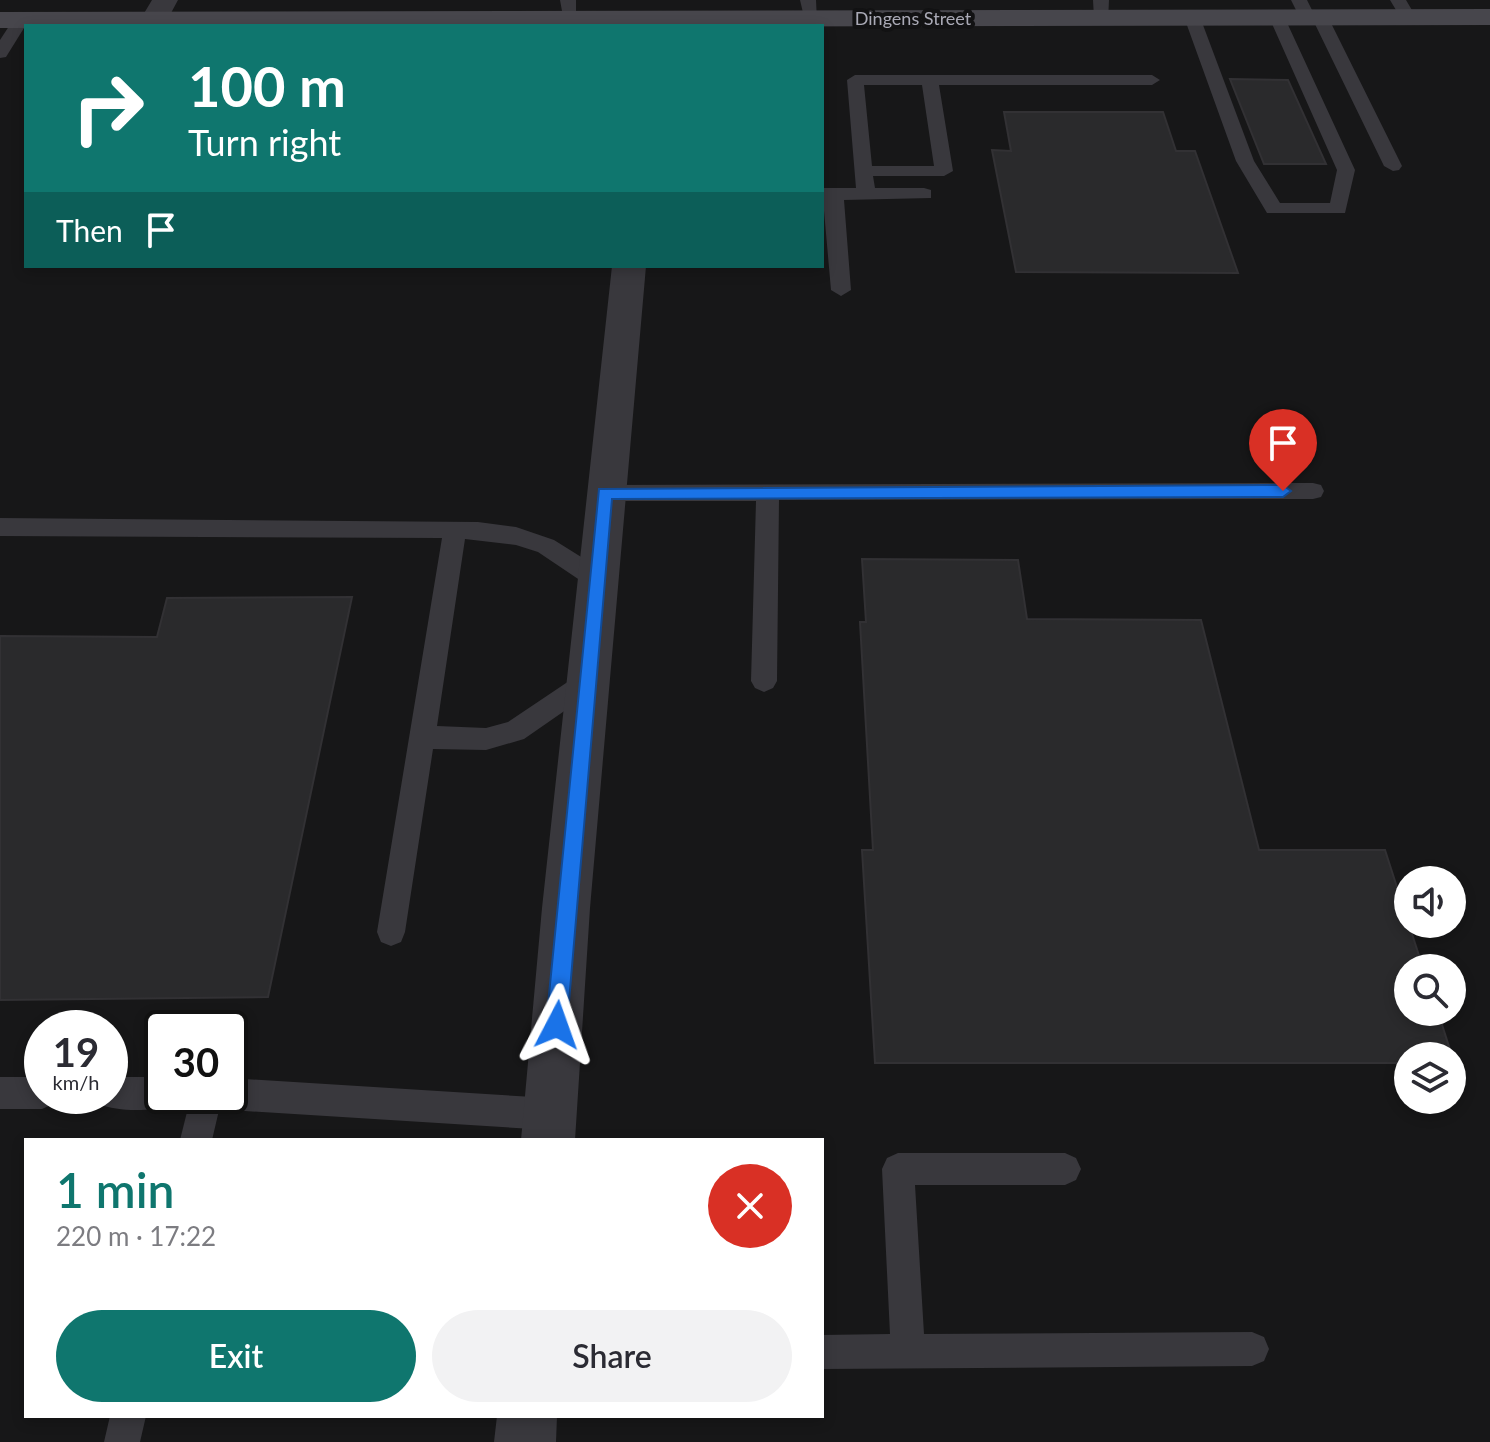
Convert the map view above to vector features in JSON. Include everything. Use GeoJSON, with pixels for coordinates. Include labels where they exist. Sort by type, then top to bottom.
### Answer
{"type":"FeatureCollection","features":[{"type":"Feature","properties":{"kind":"street","name":"Dingens Street"},"geometry":{"type":"LineString","coordinates":[[10,20],[159,10],[569,9],[652,22],[810,9],[1102,9],[1192,17],[1277,17],[1309,12],[1403,9],[1490,17]]}},
{"type":"Feature","properties":{"kind":"street"},"geometry":{"type":"LineString","coordinates":[[549,1127],[596,582],[629,268]]}},
{"type":"Feature","properties":{"kind":"street"},"geometry":{"type":"LineString","coordinates":[[525,1442],[527,1418]]}},
{"type":"Feature","properties":{"kind":"lane"},"geometry":{"type":"LineString","coordinates":[[1309,12],[1393,166]]}},
{"type":"Feature","properties":{"kind":"lane"},"geometry":{"type":"LineString","coordinates":[[1192,17],[1245,161],[1274,209],[1338,209],[1346,170],[1277,17]]}},
{"type":"Feature","properties":{"kind":"lane"},"geometry":{"type":"LineString","coordinates":[[0,53],[10,20]]}},
{"type":"Feature","properties":{"kind":"lane"},"geometry":{"type":"LineString","coordinates":[[866,194],[855,80],[1152,80]]}},
{"type":"Feature","properties":{"kind":"lane"},"geometry":{"type":"LineString","coordinates":[[864,171],[944,171],[930,80]]}},
{"type":"Feature","properties":{"kind":"lane"},"geometry":{"type":"LineString","coordinates":[[841,290],[828,194],[924,194]]}},
{"type":"Feature","properties":{"kind":"lane"},"geometry":{"type":"LineString","coordinates":[[605,493],[1313,491]]}},
{"type":"Feature","properties":{"kind":"lane"},"geometry":{"type":"LineString","coordinates":[[764,681],[768,492]]}},
{"type":"Feature","properties":{"kind":"lane"},"geometry":{"type":"LineString","coordinates":[[0,527],[455,529],[530,537],[569,557],[596,582]]}},
{"type":"Feature","properties":{"kind":"lane"},"geometry":{"type":"LineString","coordinates":[[391,932],[455,529]]}},
{"type":"Feature","properties":{"kind":"lane"},"geometry":{"type":"LineString","coordinates":[[422,737],[486,739],[515,731],[587,682]]}},
{"type":"Feature","properties":{"kind":"lane"},"geometry":{"type":"LineString","coordinates":[[0,1093],[24,1093]]}},
{"type":"Feature","properties":{"kind":"lane"},"geometry":{"type":"LineString","coordinates":[[248,1096],[549,1127]]}},
{"type":"Feature","properties":{"kind":"lane"},"geometry":{"type":"LineString","coordinates":[[196,1138],[202,1114]]}},
{"type":"Feature","properties":{"kind":"lane"},"geometry":{"type":"LineString","coordinates":[[908,1352],[898,1169],[1065,1169]]}},
{"type":"Feature","properties":{"kind":"lane"},"geometry":{"type":"LineString","coordinates":[[824,1352],[1252,1349]]}},
{"type":"Feature","properties":{"kind":"lane"},"geometry":{"type":"LineString","coordinates":[[122,1442],[128,1418]]}},
{"type":"Feature","properties":{"kind":"building"},"geometry":{"type":"Polygon","coordinates":[[[1230,79],[1288,80],[1326,164],[1264,164],[1230,79]]]}},
{"type":"Feature","properties":{"kind":"building"},"geometry":{"type":"Polygon","coordinates":[[[1004,112],[1163,112],[1176,151],[1195,151],[1238,273],[1016,272],[992,150],[1011,151],[1004,112]]]}},
{"type":"Feature","properties":{"kind":"building"},"geometry":{"type":"Polygon","coordinates":[[[862,559],[1018,560],[1027,619],[1201,620],[1259,850],[1385,850],[1394,878],[1394,938],[1413,938],[1418,954],[1394,954],[1394,1026],[1442,1026],[1448,1042],[1394,1042],[1394,1063],[875,1063],[862,850],[873,850],[860,622],[866,622],[862,559]]]}},
{"type":"Feature","properties":{"kind":"building"},"geometry":{"type":"Polygon","coordinates":[[[352,597],[268,997],[0,1000],[0,636],[157,637],[167,598],[352,597]]]}},
{"type":"Feature","properties":{"kind":"route"},"geometry":{"type":"LineString","coordinates":[[557,1025],[605,493],[1283,491]]}}]}
